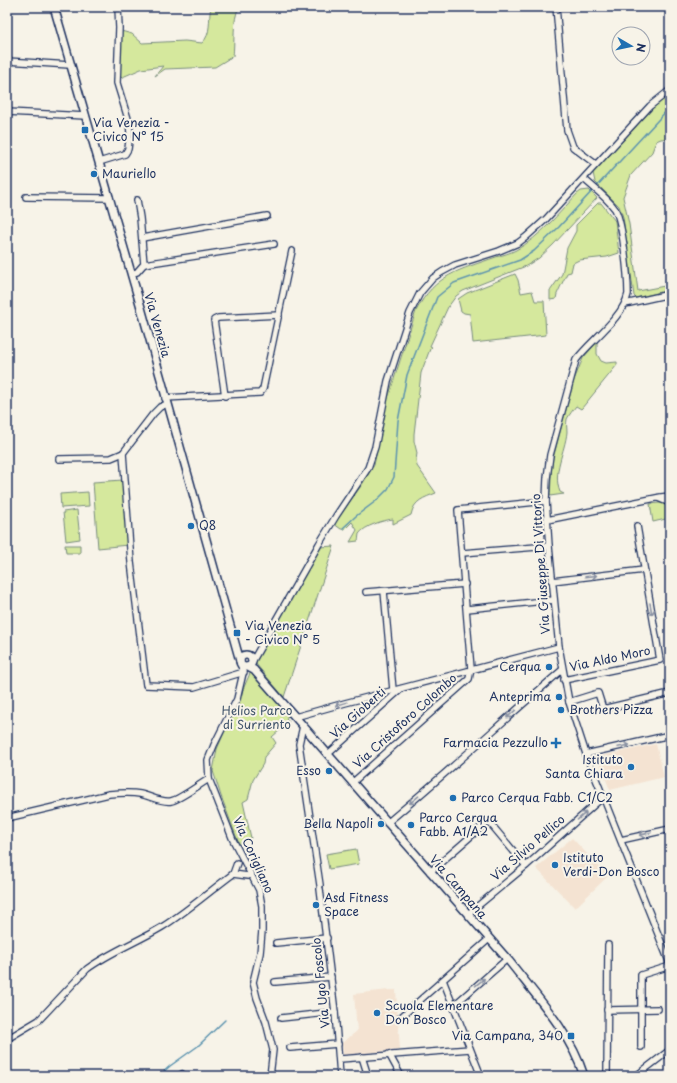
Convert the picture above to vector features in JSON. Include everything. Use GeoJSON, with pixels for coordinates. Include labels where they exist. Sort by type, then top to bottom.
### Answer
{"type":"FeatureCollection","features":[{"type":"Feature","properties":{"kind":"main road","name":"Via Venezia"},"geometry":{"type":"LineString","coordinates":[[54,7],[110,198],[166,401],[237,648]]}},
{"type":"Feature","properties":{"kind":"main road","name":"Via Campana"},"geometry":{"type":"LineString","coordinates":[[237,648],[248,664],[507,959],[544,1005],[565,1036],[584,1076]]}},
{"type":"Feature","properties":{"kind":"street"},"geometry":{"type":"LineString","coordinates":[[99,162],[125,154],[130,142],[129,122],[117,83],[119,28],[118,7]]}},
{"type":"Feature","properties":{"kind":"street"},"geometry":{"type":"LineString","coordinates":[[556,7],[566,130],[573,147],[595,164]]}},
{"type":"Feature","properties":{"kind":"street"},"geometry":{"type":"LineString","coordinates":[[7,61],[70,65]]}},
{"type":"Feature","properties":{"kind":"street","name":"Via Corigliano"},"geometry":{"type":"LineString","coordinates":[[270,1076],[273,1050],[266,1022],[257,998],[254,982],[260,953],[262,931],[263,911],[261,898],[256,884],[233,840],[210,779],[208,760],[214,745],[237,699],[248,664],[329,527],[368,468],[375,447],[388,381],[410,313],[420,293],[433,278],[442,272],[506,248],[526,237],[546,219],[584,179],[595,164],[650,106],[670,90]]}},
{"type":"Feature","properties":{"kind":"street"},"geometry":{"type":"LineString","coordinates":[[7,112],[86,116]]}},
{"type":"Feature","properties":{"kind":"street"},"geometry":{"type":"LineString","coordinates":[[584,179],[614,208],[619,219],[628,287],[628,294],[625,304],[670,294]]}},
{"type":"Feature","properties":{"kind":"street"},"geometry":{"type":"LineString","coordinates":[[26,197],[110,198]]}},
{"type":"Feature","properties":{"kind":"street"},"geometry":{"type":"LineString","coordinates":[[137,200],[144,264]]}},
{"type":"Feature","properties":{"kind":"street"},"geometry":{"type":"LineString","coordinates":[[142,238],[267,216]]}},
{"type":"Feature","properties":{"kind":"street"},"geometry":{"type":"LineString","coordinates":[[131,274],[137,272],[144,264],[274,244]]}},
{"type":"Feature","properties":{"kind":"street"},"geometry":{"type":"LineString","coordinates":[[59,459],[112,458],[123,453],[153,414],[166,401],[260,393],[264,389],[292,251]]}},
{"type":"Feature","properties":{"kind":"street","name":"Via Giuseppe Di Vittorio"},"geometry":{"type":"LineString","coordinates":[[625,304],[620,312],[582,352],[574,367],[550,455],[547,478],[547,520],[559,647],[569,702],[586,754],[670,965]]}},
{"type":"Feature","properties":{"kind":"street"},"geometry":{"type":"LineString","coordinates":[[225,396],[214,320],[218,318],[279,315]]}},
{"type":"Feature","properties":{"kind":"street"},"geometry":{"type":"LineString","coordinates":[[123,453],[131,562],[146,685],[194,687],[248,664]]}},
{"type":"Feature","properties":{"kind":"street"},"geometry":{"type":"LineString","coordinates":[[547,520],[670,496]]}},
{"type":"Feature","properties":{"kind":"street"},"geometry":{"type":"LineString","coordinates":[[658,498],[670,503]]}},
{"type":"Feature","properties":{"kind":"street"},"geometry":{"type":"LineString","coordinates":[[294,716],[471,669],[458,510],[546,501]]}},
{"type":"Feature","properties":{"kind":"street"},"geometry":{"type":"LineString","coordinates":[[552,581],[644,570],[638,526]]}},
{"type":"Feature","properties":{"kind":"street"},"geometry":{"type":"LineString","coordinates":[[462,553],[549,546]]}},
{"type":"Feature","properties":{"kind":"street","name":"Via Aldo Moro"},"geometry":{"type":"LineString","coordinates":[[564,680],[660,660],[644,570]]}},
{"type":"Feature","properties":{"kind":"street"},"geometry":{"type":"LineString","coordinates":[[366,592],[465,584]]}},
{"type":"Feature","properties":{"kind":"street"},"geometry":{"type":"LineString","coordinates":[[384,591],[393,690]]}},
{"type":"Feature","properties":{"kind":"street"},"geometry":{"type":"LineString","coordinates":[[467,609],[554,600]]}},
{"type":"Feature","properties":{"kind":"street","name":"Via Cristoforo Colombo"},"geometry":{"type":"LineString","coordinates":[[352,783],[469,679],[471,669],[559,647]]}},
{"type":"Feature","properties":{"kind":"street"},"geometry":{"type":"LineString","coordinates":[[387,822],[446,773],[478,742],[562,670]]}},
{"type":"Feature","properties":{"kind":"street","name":"Via Gioberti"},"geometry":{"type":"LineString","coordinates":[[328,754],[403,688]]}},
{"type":"Feature","properties":{"kind":"street"},"geometry":{"type":"LineString","coordinates":[[569,702],[598,694],[603,709],[670,693]]}},
{"type":"Feature","properties":{"kind":"street","name":"Via Ugo Foscolo"},"geometry":{"type":"LineString","coordinates":[[303,726],[300,744],[327,938],[340,1059],[340,1076]]}},
{"type":"Feature","properties":{"kind":"street"},"geometry":{"type":"LineString","coordinates":[[586,754],[670,736]]}},
{"type":"Feature","properties":{"kind":"street"},"geometry":{"type":"LineString","coordinates":[[7,818],[109,794],[139,794],[172,801],[178,799],[210,779]]}},
{"type":"Feature","properties":{"kind":"street","name":"Via Silvio Pellico"},"geometry":{"type":"LineString","coordinates":[[468,914],[526,866],[603,797]]}},
{"type":"Feature","properties":{"kind":"street"},"geometry":{"type":"LineString","coordinates":[[430,872],[486,823],[490,823],[526,866]]}},
{"type":"Feature","properties":{"kind":"street"},"geometry":{"type":"LineString","coordinates":[[621,840],[670,829]]}},
{"type":"Feature","properties":{"kind":"street"},"geometry":{"type":"LineString","coordinates":[[7,1039],[39,1020],[87,969],[95,963],[161,927],[233,874],[237,863]]}},
{"type":"Feature","properties":{"kind":"street"},"geometry":{"type":"LineString","coordinates":[[233,874],[248,876]]}},
{"type":"Feature","properties":{"kind":"street"},"geometry":{"type":"LineString","coordinates":[[276,942],[327,938]]}},
{"type":"Feature","properties":{"kind":"street"},"geometry":{"type":"LineString","coordinates":[[401,1017],[489,939]]}},
{"type":"Feature","properties":{"kind":"street"},"geometry":{"type":"LineString","coordinates":[[607,1076],[608,945]]}},
{"type":"Feature","properties":{"kind":"street"},"geometry":{"type":"LineString","coordinates":[[453,1006],[507,959]]}},
{"type":"Feature","properties":{"kind":"street"},"geometry":{"type":"LineString","coordinates":[[641,1047],[641,976],[670,965]]}},
{"type":"Feature","properties":{"kind":"street"},"geometry":{"type":"LineString","coordinates":[[276,982],[331,977]]}},
{"type":"Feature","properties":{"kind":"street"},"geometry":{"type":"LineString","coordinates":[[443,980],[481,1076]]}},
{"type":"Feature","properties":{"kind":"street"},"geometry":{"type":"LineString","coordinates":[[607,1010],[658,1009]]}},
{"type":"Feature","properties":{"kind":"street"},"geometry":{"type":"LineString","coordinates":[[281,1018],[335,1012]]}},
{"type":"Feature","properties":{"kind":"street"},"geometry":{"type":"LineString","coordinates":[[290,1048],[338,1044]]}},
{"type":"Feature","properties":{"kind":"street"},"geometry":{"type":"LineString","coordinates":[[340,1059],[389,1054],[470,1049]]}},
{"type":"Feature","properties":{"kind":"street"},"geometry":{"type":"LineString","coordinates":[[636,1076],[670,1050]]}},
{"type":"Feature","properties":{"kind":"street"},"geometry":{"type":"LineString","coordinates":[[389,1054],[401,1076]]}},
{"type":"Feature","properties":{"kind":"street"},"geometry":{"type":"LineString","coordinates":[[362,1057],[368,1076]]}},
{"type":"Feature","properties":{"kind":"shaded area","name":"Istituto Santa Chiara"},"geometry":{"type":"Polygon","coordinates":[[[656,744],[664,777],[610,790],[597,757],[656,744]]]}},
{"type":"Feature","properties":{"kind":"shaded area"},"geometry":{"type":"Polygon","coordinates":[[[572,838],[608,876],[575,908],[536,868],[572,838]]]}},
{"type":"Feature","properties":{"kind":"shaded area","name":"Scuola Elementare Don Bosco"},"geometry":{"type":"Polygon","coordinates":[[[396,990],[400,1050],[343,1055],[342,1043],[357,1031],[354,994],[396,990]]]}},
{"type":"Feature","properties":{"kind":"green space"},"geometry":{"type":"Polygon","coordinates":[[[211,7],[239,7],[235,18],[233,56],[215,67],[165,69],[155,76],[163,66],[141,69],[118,79],[121,31],[132,34],[142,43],[185,41],[202,43],[208,31],[211,7]]]}},
{"type":"Feature","properties":{"kind":"green space"},"geometry":{"type":"Polygon","coordinates":[[[670,95],[670,138],[656,141],[652,152],[631,175],[623,197],[629,224],[638,291],[670,285],[670,290],[636,298],[634,296],[623,217],[619,206],[595,182],[593,173],[653,108],[670,95]]]}},
{"type":"Feature","properties":{"kind":"green space"},"geometry":{"type":"Polygon","coordinates":[[[589,190],[597,198],[539,258],[526,266],[463,291],[456,296],[448,307],[430,346],[432,347],[421,373],[414,434],[417,453],[417,466],[436,493],[420,500],[414,506],[411,515],[393,524],[393,519],[365,528],[359,534],[358,541],[350,542],[357,530],[352,522],[345,529],[341,529],[334,524],[374,465],[386,404],[416,311],[423,299],[440,281],[450,275],[516,250],[525,245],[549,224],[577,194],[581,191],[589,190]]]}},
{"type":"Feature","properties":{"kind":"green space"},"geometry":{"type":"Polygon","coordinates":[[[598,203],[601,203],[615,221],[619,253],[607,257],[579,260],[573,263],[571,272],[567,273],[556,299],[550,300],[550,291],[562,274],[567,248],[576,231],[576,225],[598,203]]]}},
{"type":"Feature","properties":{"kind":"green space"},"geometry":{"type":"Polygon","coordinates":[[[515,274],[521,293],[532,291],[535,301],[544,301],[546,335],[473,343],[470,314],[461,311],[458,299],[467,293],[515,274]]]}},
{"type":"Feature","properties":{"kind":"green space"},"geometry":{"type":"Polygon","coordinates":[[[597,342],[597,354],[601,361],[606,363],[617,362],[617,365],[582,408],[581,409],[576,406],[567,419],[566,440],[557,477],[560,492],[564,494],[550,496],[552,462],[574,380],[583,358],[597,342]]]}},
{"type":"Feature","properties":{"kind":"green space"},"geometry":{"type":"Polygon","coordinates":[[[123,480],[128,545],[98,548],[93,482],[123,480]]]}},
{"type":"Feature","properties":{"kind":"green space"},"geometry":{"type":"Polygon","coordinates":[[[88,492],[89,506],[61,508],[60,494],[88,492]]]}},
{"type":"Feature","properties":{"kind":"green space"},"geometry":{"type":"Polygon","coordinates":[[[664,503],[669,507],[670,518],[653,522],[650,504],[664,503]]]}},
{"type":"Feature","properties":{"kind":"green space"},"geometry":{"type":"Polygon","coordinates":[[[77,510],[80,539],[66,541],[63,512],[77,510]]]}},
{"type":"Feature","properties":{"kind":"green space"},"geometry":{"type":"Polygon","coordinates":[[[65,545],[80,545],[80,553],[66,553],[65,545]]]}},
{"type":"Feature","properties":{"kind":"green space"},"geometry":{"type":"Polygon","coordinates":[[[334,546],[284,697],[255,663],[320,547],[334,546]]]}},
{"type":"Feature","properties":{"kind":"green space","name":"Helios Parco di Surriento"},"geometry":{"type":"Polygon","coordinates":[[[251,671],[288,715],[286,719],[289,722],[272,737],[276,743],[264,757],[263,764],[253,780],[248,799],[243,802],[251,838],[239,844],[213,771],[217,749],[251,671]]]}},
{"type":"Feature","properties":{"kind":"green space"},"geometry":{"type":"Polygon","coordinates":[[[356,849],[359,864],[329,869],[326,854],[356,849]]]}},
{"type":"Feature","properties":{"kind":"waterway"},"geometry":{"type":"LineString","coordinates":[[596,187],[670,107]]}},
{"type":"Feature","properties":{"kind":"waterway"},"geometry":{"type":"LineString","coordinates":[[343,528],[376,501],[388,489],[394,477],[398,421],[407,375],[437,297],[454,283],[520,260],[534,251],[559,227],[594,189]]}},
{"type":"Feature","properties":{"kind":"waterway"},"geometry":{"type":"LineString","coordinates":[[159,1076],[170,1066],[198,1046],[225,1020]]}},
{"type":"Feature","properties":{"kind":"place","name":"Via Venezia - Civico N° 15"},"geometry":{"type":"Point","coordinates":[85,130]}},
{"type":"Feature","properties":{"kind":"place","name":"Mauriello"},"geometry":{"type":"Point","coordinates":[94,174]}},
{"type":"Feature","properties":{"kind":"place","name":"Q8"},"geometry":{"type":"Point","coordinates":[191,526]}},
{"type":"Feature","properties":{"kind":"place","name":"Via Venezia - Civico N° 5"},"geometry":{"type":"Point","coordinates":[237,633]}},
{"type":"Feature","properties":{"kind":"place","name":"Cerqua"},"geometry":{"type":"Point","coordinates":[549,667]}},
{"type":"Feature","properties":{"kind":"place","name":"Anteprima"},"geometry":{"type":"Point","coordinates":[559,697]}},
{"type":"Feature","properties":{"kind":"place","name":"Brothers Pizza"},"geometry":{"type":"Point","coordinates":[561,710]}},
{"type":"Feature","properties":{"kind":"place","name":"Farmacia Pezzullo"},"geometry":{"type":"Point","coordinates":[556,743]}},
{"type":"Feature","properties":{"kind":"place","name":"Istituto Santa Chiara"},"geometry":{"type":"Point","coordinates":[631,767]}},
{"type":"Feature","properties":{"kind":"place","name":"Esso"},"geometry":{"type":"Point","coordinates":[329,771]}},
{"type":"Feature","properties":{"kind":"place","name":"Parco Cerqua Fabb. C1/C2"},"geometry":{"type":"Point","coordinates":[453,798]}},
{"type":"Feature","properties":{"kind":"place","name":"Bella Napoli"},"geometry":{"type":"Point","coordinates":[381,824]}},
{"type":"Feature","properties":{"kind":"place","name":"Parco Cerqua Fabb. A1/A2"},"geometry":{"type":"Point","coordinates":[411,825]}},
{"type":"Feature","properties":{"kind":"place","name":"Istituto Verdi-Don Bosco"},"geometry":{"type":"Point","coordinates":[555,865]}},
{"type":"Feature","properties":{"kind":"place","name":"Asd Fitness Space"},"geometry":{"type":"Point","coordinates":[316,905]}},
{"type":"Feature","properties":{"kind":"place","name":"Scuola Elementare Don Bosco"},"geometry":{"type":"Point","coordinates":[377,1013]}},
{"type":"Feature","properties":{"kind":"place","name":"Via Campana, 340"},"geometry":{"type":"Point","coordinates":[571,1036]}}]}
